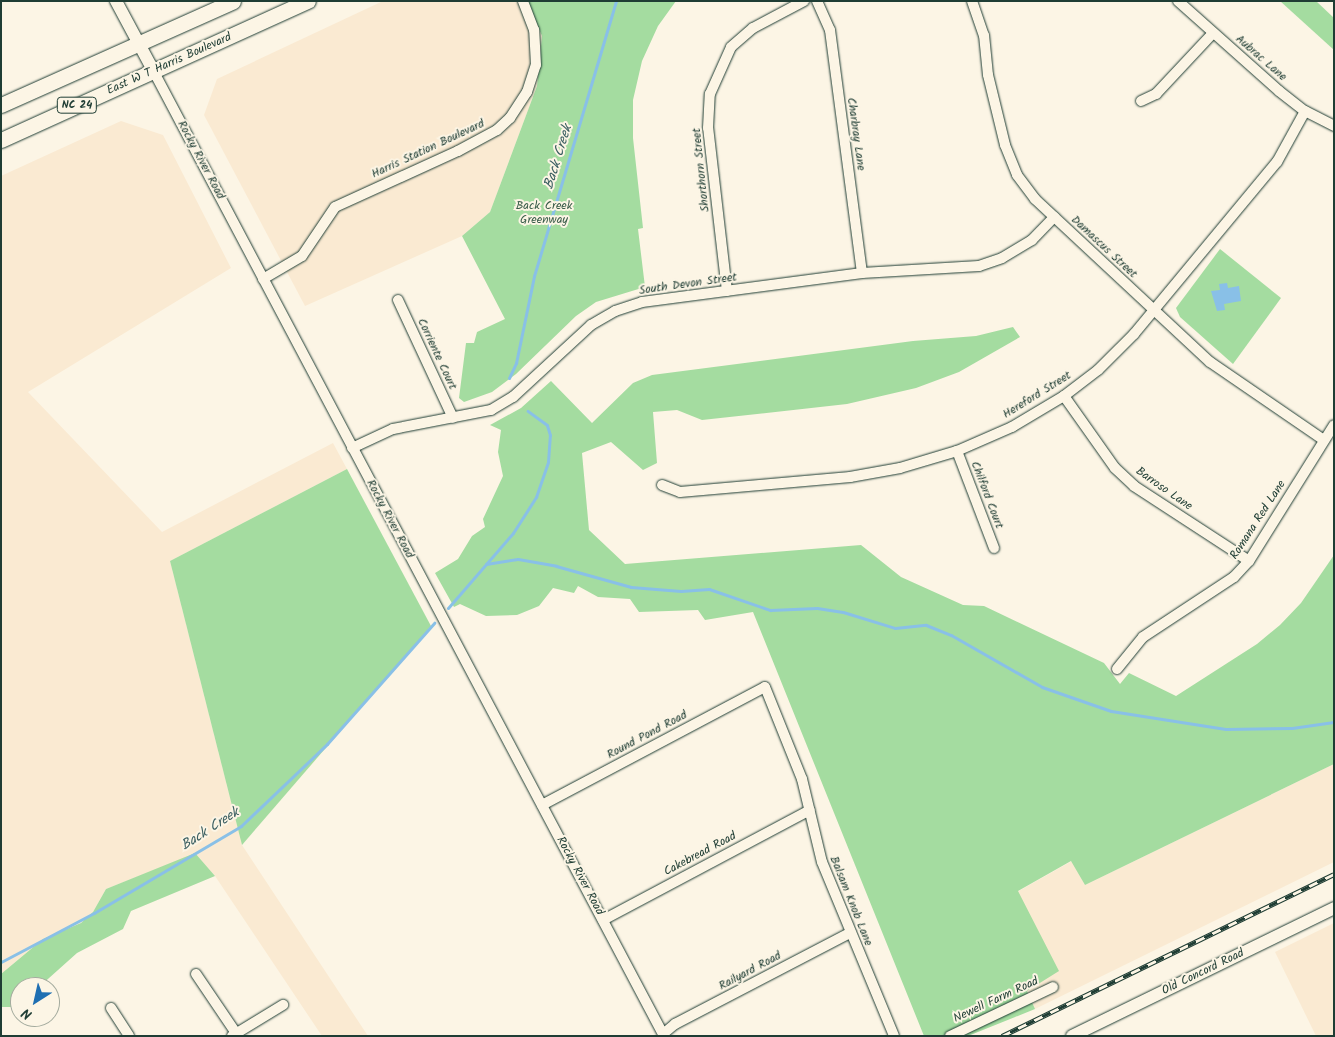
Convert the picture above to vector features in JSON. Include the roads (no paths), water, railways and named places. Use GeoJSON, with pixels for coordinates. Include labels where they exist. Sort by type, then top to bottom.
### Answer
{"type":"FeatureCollection","features":[{"type":"Feature","properties":{"kind":"main road","name":"NC 24"},"geometry":{"type":"LineString","coordinates":[[1,106],[233,1]]}},
{"type":"Feature","properties":{"kind":"main road","name":"East W T Harris Boulevard"},"geometry":{"type":"LineString","coordinates":[[1,140],[308,1]]}},
{"type":"Feature","properties":{"kind":"street","name":"Rocky River Road"},"geometry":{"type":"LineString","coordinates":[[116,1],[663,1035]]}},
{"type":"Feature","properties":{"kind":"street","name":"Harris Station Boulevard"},"geometry":{"type":"LineString","coordinates":[[263,279],[302,256],[335,207],[458,151],[497,130],[510,118],[527,92],[536,65],[534,30],[522,1]]}},
{"type":"Feature","properties":{"kind":"street","name":"Shorthorn Street"},"geometry":{"type":"LineString","coordinates":[[727,291],[708,128],[710,94],[731,47],[753,28],[804,1]]}},
{"type":"Feature","properties":{"kind":"street","name":"Charbray Lane"},"geometry":{"type":"LineString","coordinates":[[817,1],[830,30],[862,273]]}},
{"type":"Feature","properties":{"kind":"street","name":"Damascus Street"},"geometry":{"type":"LineString","coordinates":[[972,1],[984,35],[988,75],[1005,145],[1017,175],[1035,199],[1210,362],[1324,440]]}},
{"type":"Feature","properties":{"kind":"street","name":"Aubrac Lane"},"geometry":{"type":"LineString","coordinates":[[1178,1],[1305,111],[1334,126]]}},
{"type":"Feature","properties":{"kind":"street"},"geometry":{"type":"LineString","coordinates":[[1141,101],[1156,94],[1213,33]]}},
{"type":"Feature","properties":{"kind":"street","name":"Hereford Street"},"geometry":{"type":"LineString","coordinates":[[662,485],[680,492],[850,477],[900,468],[957,451],[1012,427],[1064,396],[1098,370],[1154,310],[1277,162],[1305,111]]}},
{"type":"Feature","properties":{"kind":"street","name":"South Devon Street"},"geometry":{"type":"LineString","coordinates":[[352,448],[392,429],[491,410],[513,397],[584,332],[615,311],[642,302],[862,273],[979,266],[1002,258],[1032,240],[1054,217]]}},
{"type":"Feature","properties":{"kind":"street","name":"Corriente Court"},"geometry":{"type":"LineString","coordinates":[[398,300],[453,418]]}},
{"type":"Feature","properties":{"kind":"street","name":"Barroso Lane"},"geometry":{"type":"LineString","coordinates":[[1064,396],[1115,468],[1134,486],[1248,561]]}},
{"type":"Feature","properties":{"kind":"street","name":"Romana Red Lane"},"geometry":{"type":"LineString","coordinates":[[1117,669],[1142,637],[1216,592],[1248,561],[1334,425]]}},
{"type":"Feature","properties":{"kind":"street","name":"Chilford Court"},"geometry":{"type":"LineString","coordinates":[[957,451],[994,548]]}},
{"type":"Feature","properties":{"kind":"street","name":"Round Pond Road"},"geometry":{"type":"LineString","coordinates":[[542,805],[764,687]]}},
{"type":"Feature","properties":{"kind":"street","name":"Balsam Knob Lane"},"geometry":{"type":"LineString","coordinates":[[764,687],[802,779],[822,862],[894,1036]]}},
{"type":"Feature","properties":{"kind":"street","name":"Cakebread Road"},"geometry":{"type":"LineString","coordinates":[[603,920],[810,810]]}},
{"type":"Feature","properties":{"kind":"street","name":"Old Concord Road"},"geometry":{"type":"LineString","coordinates":[[1072,1036],[1334,908]]}},
{"type":"Feature","properties":{"kind":"street","name":"Railyard Road"},"geometry":{"type":"LineString","coordinates":[[663,1035],[675,1024],[850,932]]}},
{"type":"Feature","properties":{"kind":"street"},"geometry":{"type":"LineString","coordinates":[[196,974],[235,1035],[283,1005]]}},
{"type":"Feature","properties":{"kind":"street","name":"Newell Farm Road"},"geometry":{"type":"LineString","coordinates":[[950,1036],[1053,987]]}},
{"type":"Feature","properties":{"kind":"street"},"geometry":{"type":"LineString","coordinates":[[111,1008],[128,1036]]}},
{"type":"Feature","properties":{"kind":"water"},"geometry":{"type":"Polygon","coordinates":[[[1227,283],[1228,288],[1239,286],[1241,301],[1224,304],[1225,310],[1217,311],[1211,291],[1220,290],[1219,284],[1227,283]]]}},
{"type":"Feature","properties":{"kind":"waterway","name":"Back Creek"},"geometry":{"type":"LineString","coordinates":[[509,378],[516,363],[534,276],[616,1]]}},
{"type":"Feature","properties":{"kind":"waterway","name":"Back Creek"},"geometry":{"type":"LineString","coordinates":[[448,608],[513,533],[536,497],[548,462],[550,435],[547,425],[528,411]]}},
{"type":"Feature","properties":{"kind":"waterway"},"geometry":{"type":"LineString","coordinates":[[486,564],[518,559],[556,566],[631,587],[681,591],[709,589],[770,610],[817,608],[843,612],[895,628],[926,625],[951,635],[1042,687],[1111,711],[1226,729],[1292,728],[1334,722]]}},
{"type":"Feature","properties":{"kind":"waterway","name":"Back Creek"},"geometry":{"type":"LineString","coordinates":[[1,962],[94,913],[241,826],[327,744],[434,623]]}},
{"type":"Feature","properties":{"kind":"railway"},"geometry":{"type":"LineString","coordinates":[[1002,1036],[1334,874]]}},
{"type":"Feature","properties":{"kind":"park label","name":"Back Creek Greenway"},"geometry":{"type":"Point","coordinates":[544,213]}}]}
